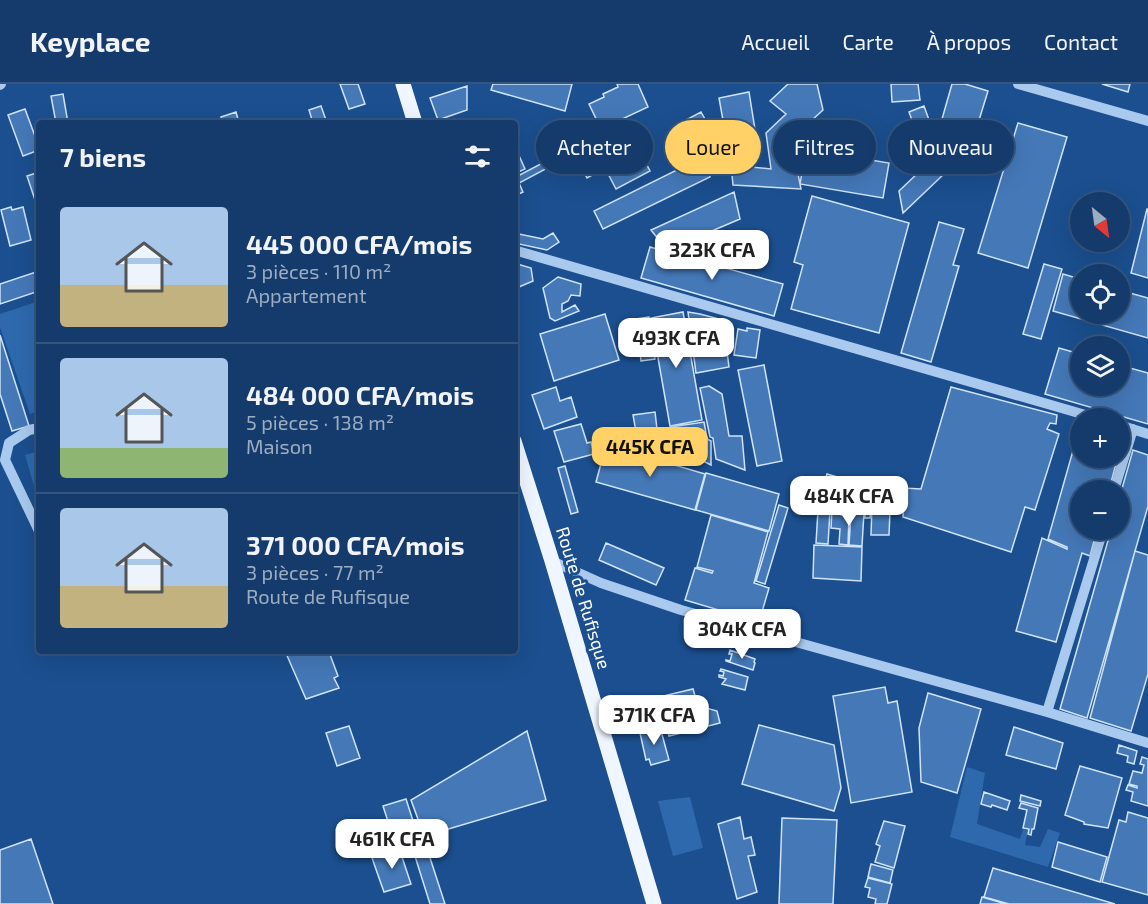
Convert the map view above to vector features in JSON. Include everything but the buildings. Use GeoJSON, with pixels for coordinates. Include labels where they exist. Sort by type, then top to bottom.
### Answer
{"type":"FeatureCollection","features":[{"type":"Feature","properties":{"kind":"main road"},"geometry":{"type":"LineString","coordinates":[[403,84],[415,120]]}},
{"type":"Feature","properties":{"kind":"main road","name":"Route de Rufisque"},"geometry":{"type":"LineString","coordinates":[[518,454],[654,904]]}},
{"type":"Feature","properties":{"kind":"street"},"geometry":{"type":"LineString","coordinates":[[1018,84],[1148,121]]}},
{"type":"Feature","properties":{"kind":"street"},"geometry":{"type":"LineString","coordinates":[[518,251],[1070,410]]}},
{"type":"Feature","properties":{"kind":"street"},"geometry":{"type":"LineString","coordinates":[[36,429],[29,430],[9,443],[5,460],[36,525]]}},
{"type":"Feature","properties":{"kind":"street"},"geometry":{"type":"LineString","coordinates":[[1117,480],[1132,429],[1148,434]]}},
{"type":"Feature","properties":{"kind":"street"},"geometry":{"type":"LineString","coordinates":[[1047,712],[1100,540]]}},
{"type":"Feature","properties":{"kind":"street"},"geometry":{"type":"LineString","coordinates":[[552,561],[602,583],[681,610],[1047,712],[1148,743]]}},
{"type":"Feature","properties":{"kind":"shaded area"},"geometry":{"type":"Polygon","coordinates":[[[36,302],[36,412],[30,414],[0,327],[0,314],[36,302]]]}},
{"type":"Feature","properties":{"kind":"shaded area"},"geometry":{"type":"Polygon","coordinates":[[[36,452],[36,493],[25,455],[36,452]]]}},
{"type":"Feature","properties":{"kind":"shaded area"},"geometry":{"type":"Polygon","coordinates":[[[967,767],[985,773],[977,824],[1020,839],[1023,829],[1028,830],[1025,845],[1040,847],[1048,829],[1060,833],[1048,867],[950,837],[967,767]]]}},
{"type":"Feature","properties":{"kind":"shaded area"},"geometry":{"type":"Polygon","coordinates":[[[690,797],[703,848],[673,856],[658,801],[690,797]]]}}]}
